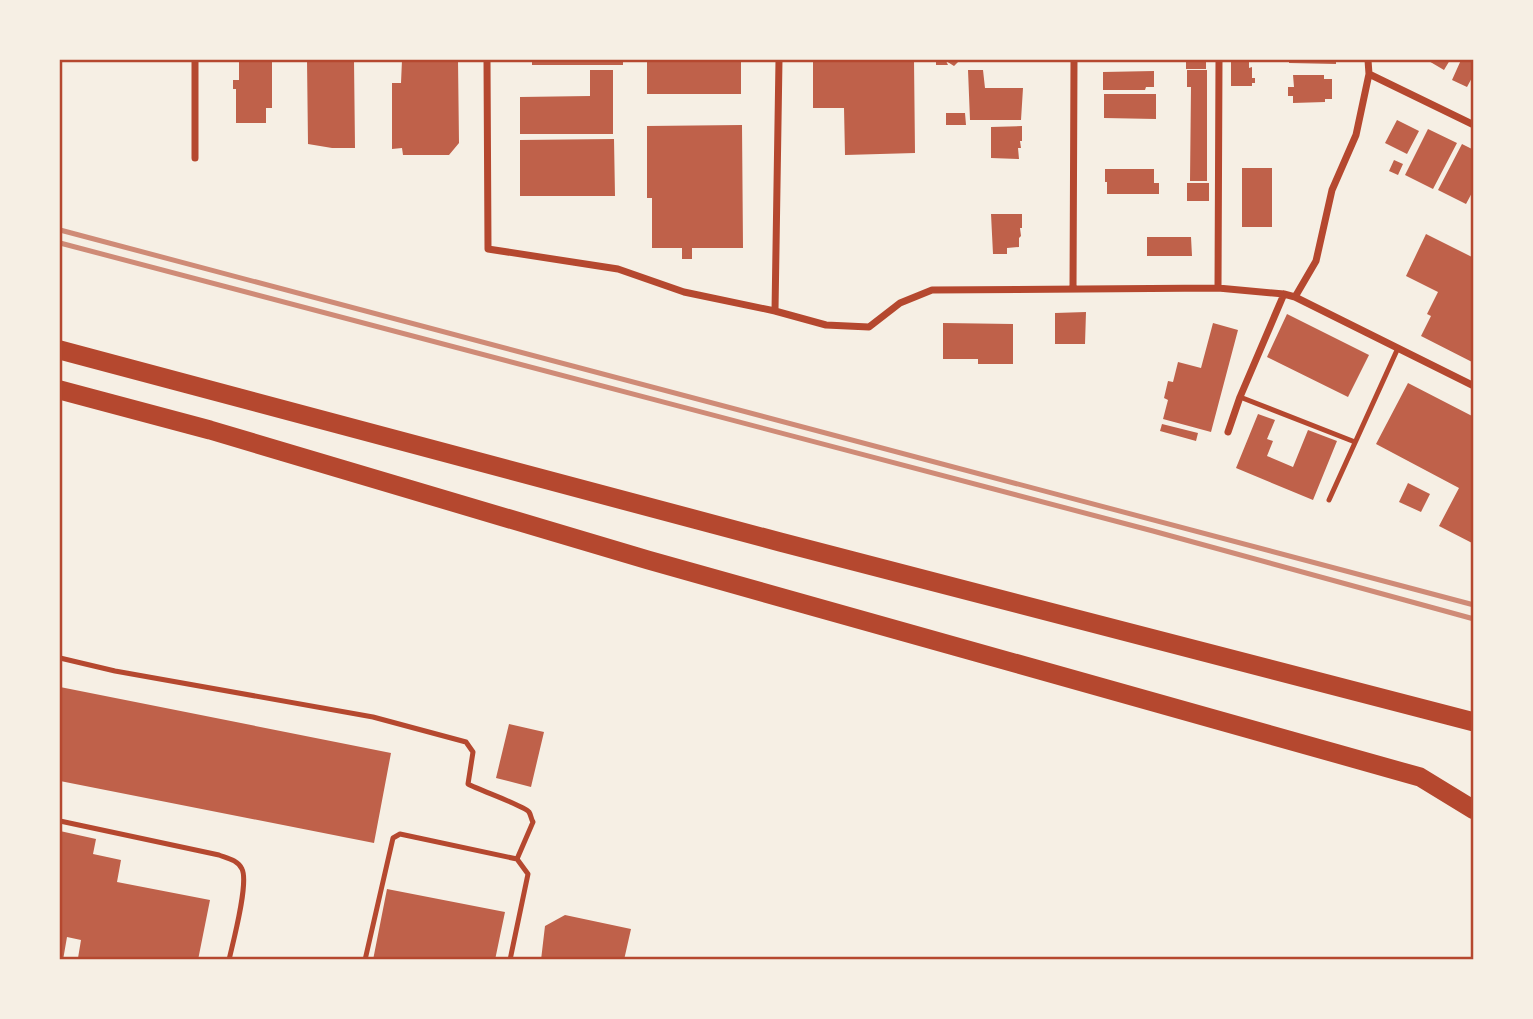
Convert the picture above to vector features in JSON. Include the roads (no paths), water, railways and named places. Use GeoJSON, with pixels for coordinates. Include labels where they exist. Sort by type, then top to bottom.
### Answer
{"type":"FeatureCollection","features":[{"type":"Feature","properties":{"kind":"highway"},"geometry":{"type":"LineString","coordinates":[[60,350],[780,542],[1474,722]]}},
{"type":"Feature","properties":{"kind":"highway"},"geometry":{"type":"LineString","coordinates":[[60,390],[210,430],[661,563],[1420,777],[1474,810]]}},
{"type":"Feature","properties":{"kind":"street"},"geometry":{"type":"LineString","coordinates":[[195,60],[195,158]]}},
{"type":"Feature","properties":{"kind":"street"},"geometry":{"type":"LineString","coordinates":[[487,60],[488,249],[618,270],[684,292],[826,324],[870,327],[900,303],[932,290],[1218,288],[1284,294],[1474,386]]}},
{"type":"Feature","properties":{"kind":"street"},"geometry":{"type":"LineString","coordinates":[[775,311],[779,60]]}},
{"type":"Feature","properties":{"kind":"street"},"geometry":{"type":"LineString","coordinates":[[1073,289],[1074,60]]}},
{"type":"Feature","properties":{"kind":"street"},"geometry":{"type":"LineString","coordinates":[[1218,288],[1219,60]]}},
{"type":"Feature","properties":{"kind":"street"},"geometry":{"type":"LineString","coordinates":[[1295,297],[1316,261],[1332,190],[1356,135],[1369,74],[1368,60]]}},
{"type":"Feature","properties":{"kind":"street"},"geometry":{"type":"LineString","coordinates":[[1369,74],[1474,125]]}},
{"type":"Feature","properties":{"kind":"street"},"geometry":{"type":"LineString","coordinates":[[1228,432],[1284,294]]}},
{"type":"Feature","properties":{"kind":"lane"},"geometry":{"type":"LineString","coordinates":[[1329,500],[1398,348]]}},
{"type":"Feature","properties":{"kind":"lane"},"geometry":{"type":"LineString","coordinates":[[1240,397],[1355,442]]}},
{"type":"Feature","properties":{"kind":"lane"},"geometry":{"type":"LineString","coordinates":[[60,658],[373,717],[466,742],[473,752],[468,783],[529,811],[533,822],[517,859]]}},
{"type":"Feature","properties":{"kind":"lane"},"geometry":{"type":"LineString","coordinates":[[60,821],[233,860],[243,870],[244,887],[229,960]]}},
{"type":"Feature","properties":{"kind":"lane"},"geometry":{"type":"LineString","coordinates":[[366,960],[393,838],[400,834],[517,859],[528,874],[510,960]]}},
{"type":"Feature","properties":{"kind":"railway"},"geometry":{"type":"LineString","coordinates":[[60,230],[1474,605]]}},
{"type":"Feature","properties":{"kind":"railway"},"geometry":{"type":"LineString","coordinates":[[60,243],[1153,531],[1474,619]]}}]}
